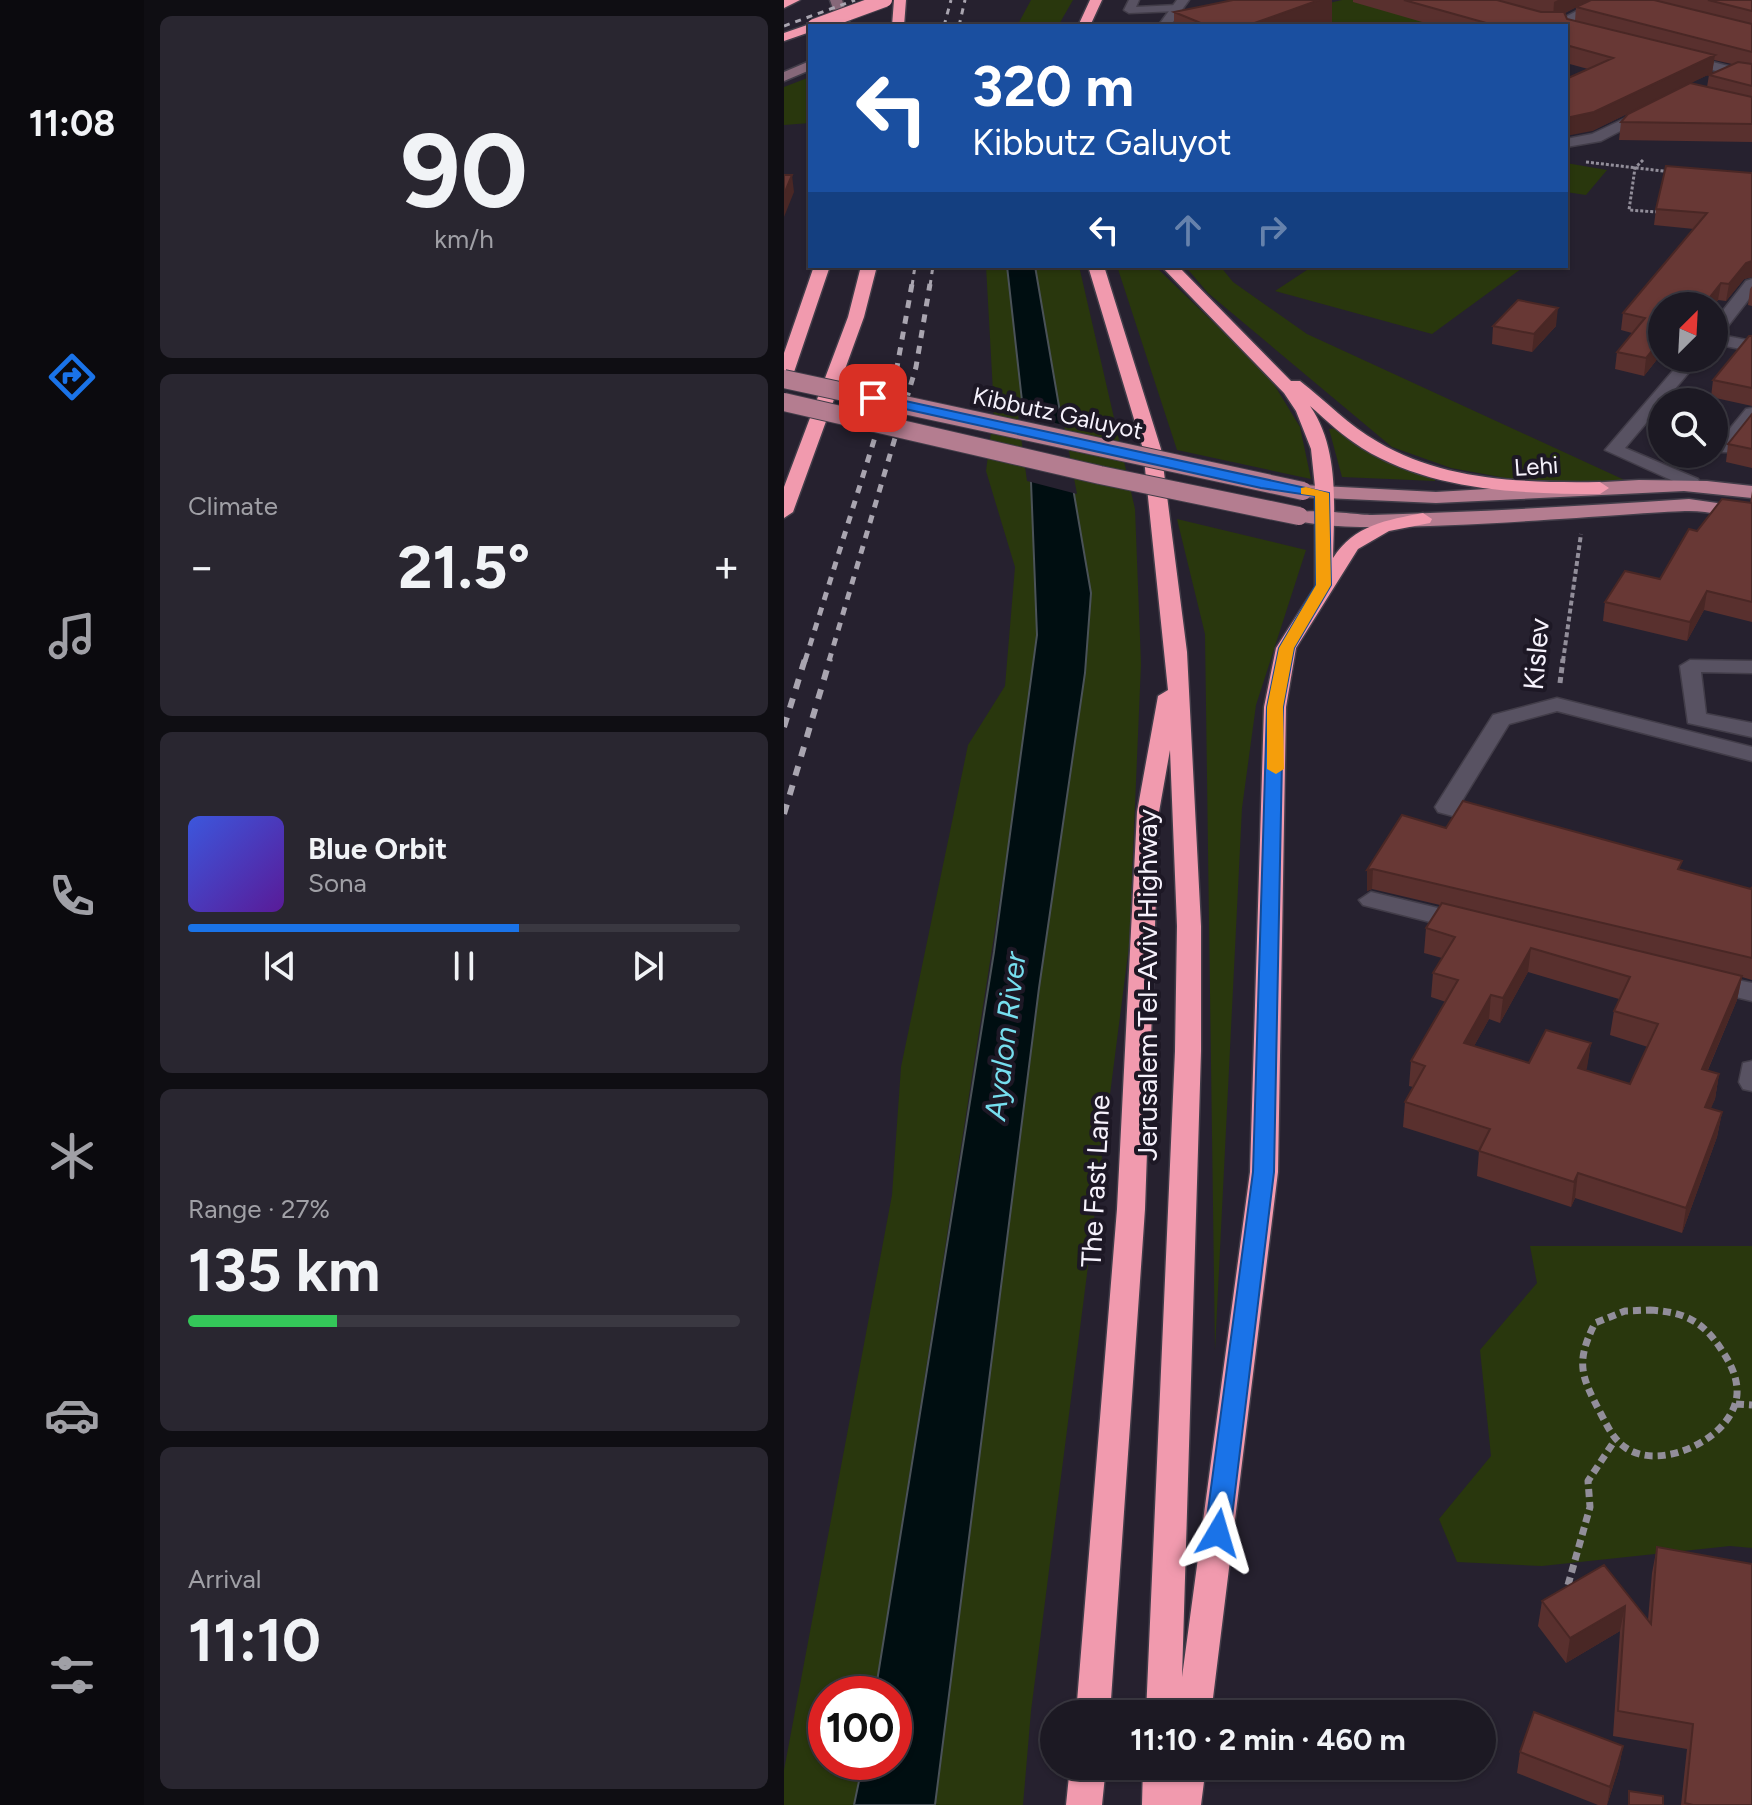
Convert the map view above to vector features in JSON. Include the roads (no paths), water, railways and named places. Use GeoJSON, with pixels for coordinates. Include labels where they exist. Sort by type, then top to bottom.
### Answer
{"type":"FeatureCollection","features":[{"type":"Feature","properties":{"kind":"highway"},"geometry":{"type":"LineString","coordinates":[[784,4],[794,0]]}},
{"type":"Feature","properties":{"kind":"highway"},"geometry":{"type":"LineString","coordinates":[[820,24],[885,0]]}},
{"type":"Feature","properties":{"kind":"highway"},"geometry":{"type":"LineString","coordinates":[[898,24],[900,0]]}},
{"type":"Feature","properties":{"kind":"highway"},"geometry":{"type":"LineString","coordinates":[[1085,24],[1094,5]]}},
{"type":"Feature","properties":{"kind":"highway"},"geometry":{"type":"LineString","coordinates":[[784,37],[808,28]]}},
{"type":"Feature","properties":{"kind":"highway"},"geometry":{"type":"LineString","coordinates":[[785,374],[821,268]]}},
{"type":"Feature","properties":{"kind":"highway"},"geometry":{"type":"LineString","coordinates":[[784,512],[856,317],[868,268]]}},
{"type":"Feature","properties":{"kind":"highway","name":"Jerusalem Tel-Aviv Highway"},"geometry":{"type":"LineString","coordinates":[[1097,268],[1152,449],[1177,652],[1189,926],[1189,1004],[1164,1700]]}},
{"type":"Feature","properties":{"kind":"highway"},"geometry":{"type":"LineString","coordinates":[[1171,268],[1277,374],[1305,411],[1315,431],[1321,463],[1312,492],[1323,520],[1323,585]]}},
{"type":"Feature","properties":{"kind":"highway"},"geometry":{"type":"LineString","coordinates":[[784,334],[807,313]]}},
{"type":"Feature","properties":{"kind":"highway"},"geometry":{"type":"LineString","coordinates":[[1277,374],[1318,402],[1359,438],[1411,464],[1450,474],[1514,483],[1600,488]]}},
{"type":"Feature","properties":{"kind":"highway"},"geometry":{"type":"LineString","coordinates":[[1196,1700],[1264,1172],[1275,707],[1286,648],[1323,585],[1356,539],[1383,526],[1423,519]]}},
{"type":"Feature","properties":{"kind":"highway","name":"The Fast Lane"},"geometry":{"type":"LineString","coordinates":[[1094,1700],[1131,1209],[1148,812],[1177,652]]}},
{"type":"Feature","properties":{"kind":"highway"},"geometry":{"type":"LineString","coordinates":[[1084,1805],[1087,1780]]}},
{"type":"Feature","properties":{"kind":"highway"},"geometry":{"type":"LineString","coordinates":[[1160,1805],[1161,1780]]}},
{"type":"Feature","properties":{"kind":"highway"},"geometry":{"type":"LineString","coordinates":[[1183,1805],[1186,1780]]}},
{"type":"Feature","properties":{"kind":"main road"},"geometry":{"type":"LineString","coordinates":[[836,0],[844,24]]}},
{"type":"Feature","properties":{"kind":"main road"},"geometry":{"type":"LineString","coordinates":[[784,77],[808,66]]}},
{"type":"Feature","properties":{"kind":"main road","name":"Kibbutz Galuyot"},"geometry":{"type":"LineString","coordinates":[[785,374],[1312,492]]}},
{"type":"Feature","properties":{"kind":"main road","name":"Kibbutz Galuyot"},"geometry":{"type":"LineString","coordinates":[[785,401],[1115,479],[1323,520]]}},
{"type":"Feature","properties":{"kind":"main road","name":"Lehi"},"geometry":{"type":"LineString","coordinates":[[1312,492],[1371,498],[1456,497],[1691,483],[1752,492]]}},
{"type":"Feature","properties":{"kind":"main road","name":"Lehi"},"geometry":{"type":"LineString","coordinates":[[1323,520],[1423,519],[1689,505],[1752,514]]}},
{"type":"Feature","properties":{"kind":"street"},"geometry":{"type":"LineString","coordinates":[[1558,24],[1611,0],[1630,4]]}},
{"type":"Feature","properties":{"kind":"street"},"geometry":{"type":"LineString","coordinates":[[1539,22],[1546,24]]}},
{"type":"Feature","properties":{"kind":"street"},"geometry":{"type":"LineString","coordinates":[[1568,30],[1581,33]]}},
{"type":"Feature","properties":{"kind":"street"},"geometry":{"type":"LineString","coordinates":[[1671,56],[1752,76]]}},
{"type":"Feature","properties":{"kind":"street"},"geometry":{"type":"LineString","coordinates":[[1708,83],[1752,65]]}},
{"type":"Feature","properties":{"kind":"street"},"geometry":{"type":"LineString","coordinates":[[1568,143],[1596,138],[1658,108]]}},
{"type":"Feature","properties":{"kind":"street"},"geometry":{"type":"LineString","coordinates":[[1728,315],[1752,284]]}},
{"type":"Feature","properties":{"kind":"street"},"geometry":{"type":"LineString","coordinates":[[1728,342],[1752,346]]}},
{"type":"Feature","properties":{"kind":"street"},"geometry":{"type":"LineString","coordinates":[[1681,372],[1614,450],[1691,483]]}},
{"type":"Feature","properties":{"kind":"street"},"geometry":{"type":"LineString","coordinates":[[1728,442],[1752,413]]}},
{"type":"Feature","properties":{"kind":"street"},"geometry":{"type":"LineString","coordinates":[[1680,735],[1696,718],[1690,666],[1752,667]]}},
{"type":"Feature","properties":{"kind":"street","name":"Kislev"},"geometry":{"type":"LineString","coordinates":[[1507,824],[1446,807],[1501,720],[1557,704],[1752,754]]}},
{"type":"Feature","properties":{"kind":"street"},"geometry":{"type":"LineString","coordinates":[[1696,718],[1752,730]]}},
{"type":"Feature","properties":{"kind":"street"},"geometry":{"type":"LineString","coordinates":[[1371,900],[1493,930]]}},
{"type":"Feature","properties":{"kind":"street"},"geometry":{"type":"LineString","coordinates":[[1691,978],[1752,992]]}},
{"type":"Feature","properties":{"kind":"lane"},"geometry":{"type":"LineString","coordinates":[[1134,0],[1129,10],[1173,12]]}},
{"type":"Feature","properties":{"kind":"lane"},"geometry":{"type":"LineString","coordinates":[[1131,24],[1130,18],[1173,12]]}},
{"type":"Feature","properties":{"kind":"water","name":"Ayalon River"},"geometry":{"type":"Polygon","coordinates":[[[1007,268],[1035,268],[1091,593],[1085,673],[1039,988],[935,1805],[854,1805],[859,1780],[912,1780],[912,1676],[878,1676],[994,952],[1037,635],[1031,482],[1007,268]]]}},
{"type":"Feature","properties":{"kind":"railway"},"geometry":{"type":"LineString","coordinates":[[784,26],[855,0]]}},
{"type":"Feature","properties":{"kind":"railway"},"geometry":{"type":"LineString","coordinates":[[945,24],[951,0]]}},
{"type":"Feature","properties":{"kind":"railway"},"geometry":{"type":"LineString","coordinates":[[959,24],[965,0]]}},
{"type":"Feature","properties":{"kind":"railway"},"geometry":{"type":"LineString","coordinates":[[912,286],[915,268]]}},
{"type":"Feature","properties":{"kind":"railway"},"geometry":{"type":"LineString","coordinates":[[930,286],[933,268]]}},
{"type":"Feature","properties":{"kind":"railway"},"geometry":{"type":"LineString","coordinates":[[805,661],[897,367],[912,284]]}},
{"type":"Feature","properties":{"kind":"railway"},"geometry":{"type":"LineString","coordinates":[[829,661],[916,367],[930,284]]}},
{"type":"Feature","properties":{"kind":"railway"},"geometry":{"type":"LineString","coordinates":[[784,727],[805,659]]}},
{"type":"Feature","properties":{"kind":"railway"},"geometry":{"type":"LineString","coordinates":[[784,814],[830,659]]}}]}
